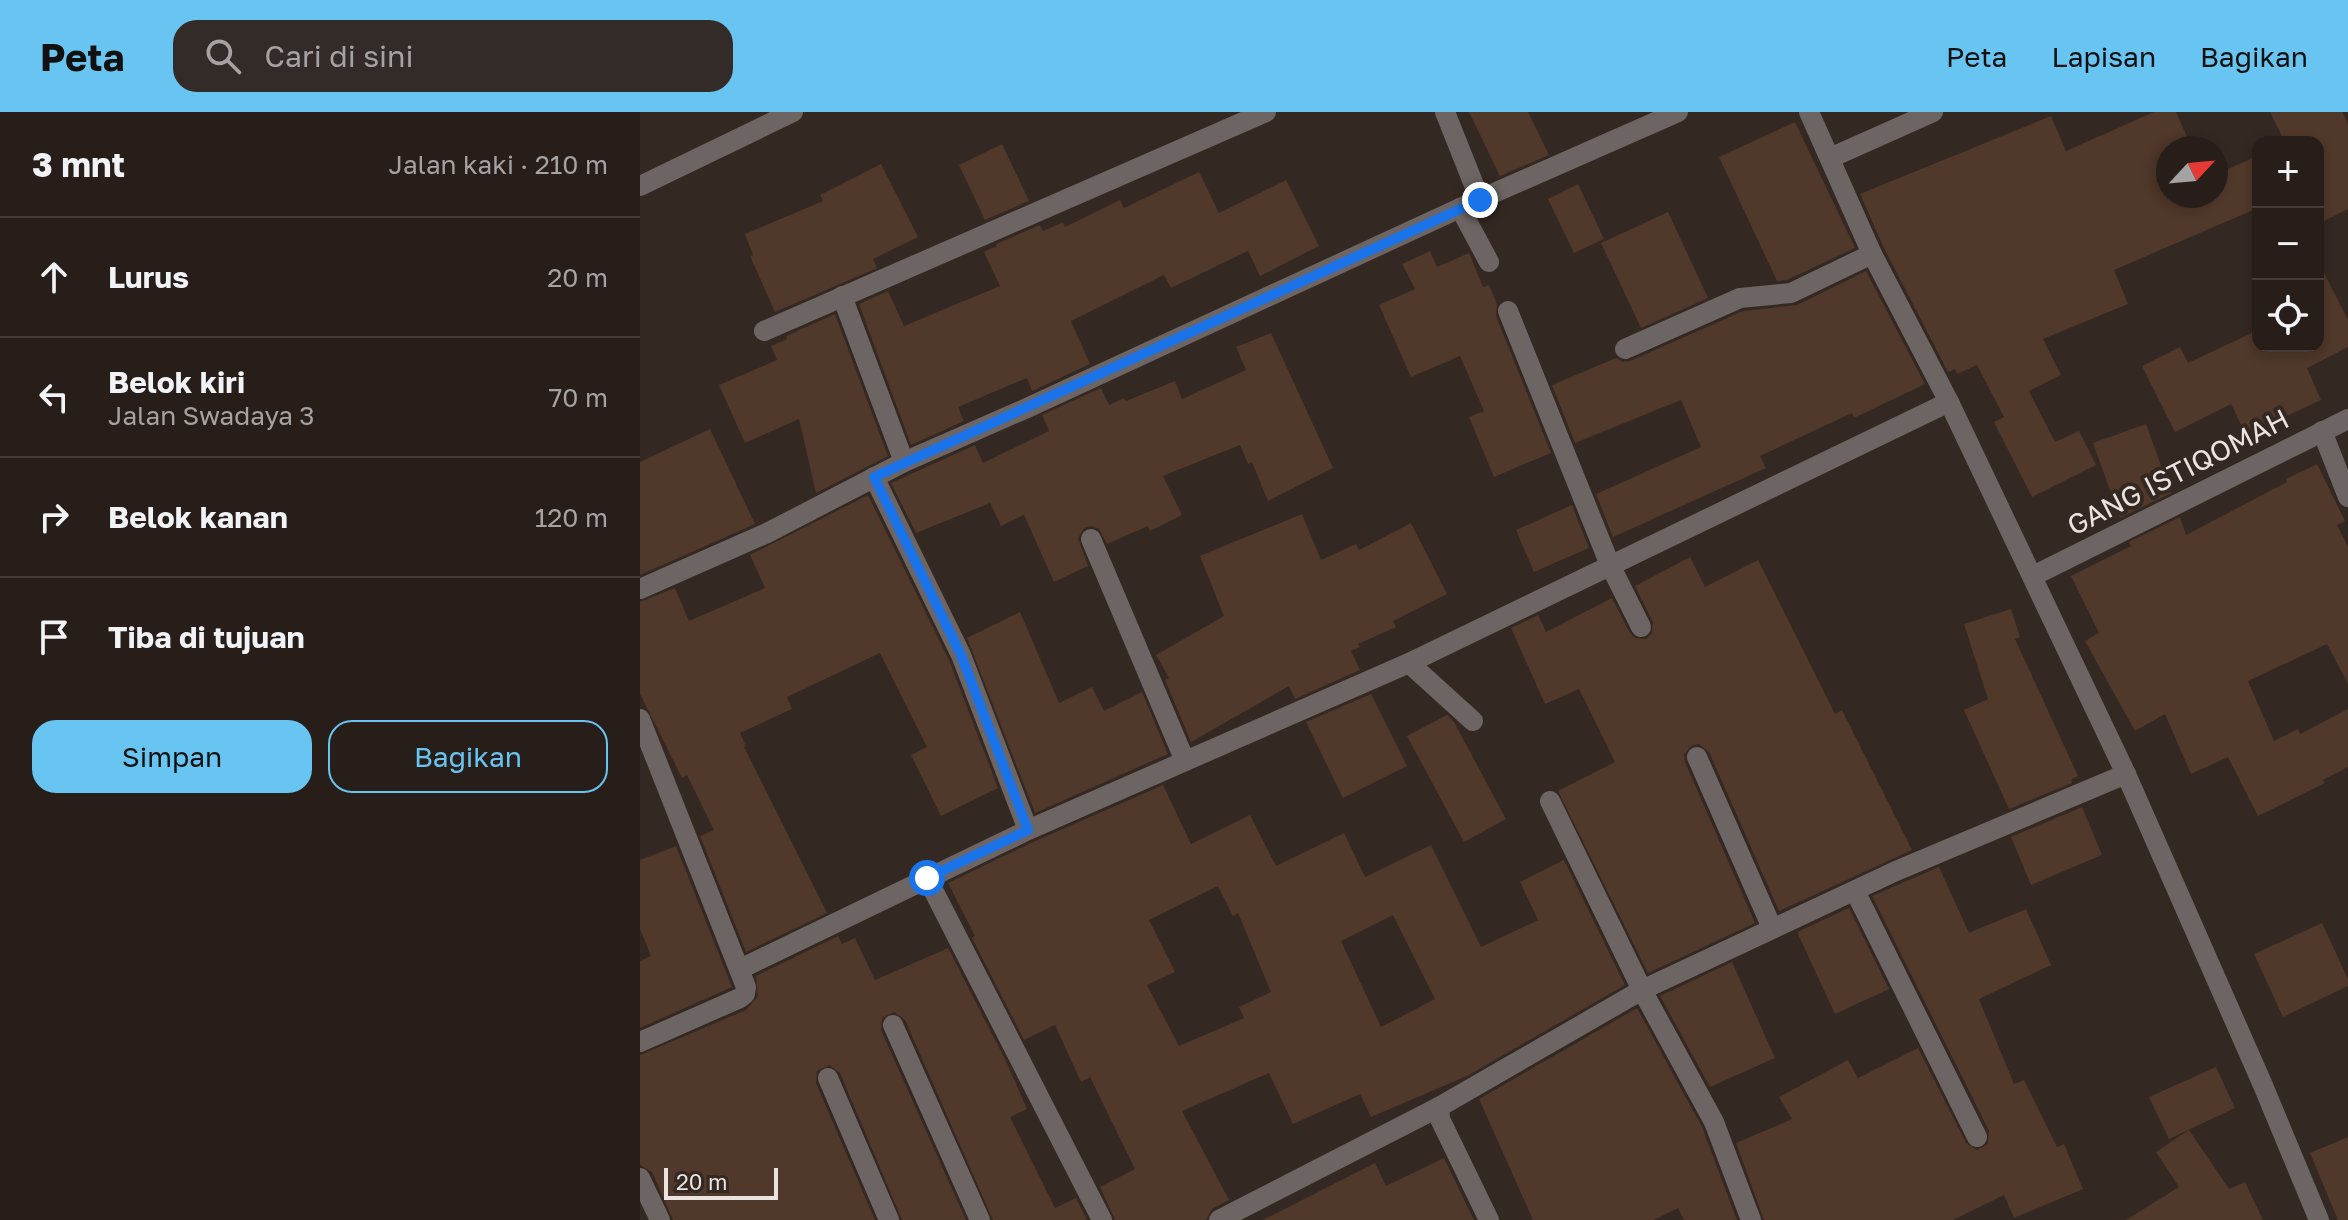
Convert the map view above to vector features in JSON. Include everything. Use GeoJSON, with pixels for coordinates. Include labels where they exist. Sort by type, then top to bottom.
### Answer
{"type":"FeatureCollection","features":[{"type":"Feature","properties":{"kind":"street"},"geometry":{"type":"LineString","coordinates":[[640,186],[793,112]]}},
{"type":"Feature","properties":{"kind":"street"},"geometry":{"type":"LineString","coordinates":[[764,331],[1266,112]]}},
{"type":"Feature","properties":{"kind":"street"},"geometry":{"type":"LineString","coordinates":[[1445,112],[1480,200]]}},
{"type":"Feature","properties":{"kind":"street"},"geometry":{"type":"LineString","coordinates":[[640,589],[767,533],[904,462],[1678,112]]}},
{"type":"Feature","properties":{"kind":"street"},"geometry":{"type":"LineString","coordinates":[[1809,112],[1872,254],[1949,402],[2126,774],[2319,1220]]}},
{"type":"Feature","properties":{"kind":"street"},"geometry":{"type":"LineString","coordinates":[[1830,158],[1933,112]]}},
{"type":"Feature","properties":{"kind":"street"},"geometry":{"type":"LineString","coordinates":[[1460,208],[1489,262]]}},
{"type":"Feature","properties":{"kind":"street"},"geometry":{"type":"LineString","coordinates":[[1625,349],[1740,298],[1791,293],[1872,254]]}},
{"type":"Feature","properties":{"kind":"street"},"geometry":{"type":"LineString","coordinates":[[842,296],[904,462]]}},
{"type":"Feature","properties":{"kind":"street"},"geometry":{"type":"LineString","coordinates":[[1508,311],[1610,565],[1641,627]]}},
{"type":"Feature","properties":{"kind":"street"},"geometry":{"type":"LineString","coordinates":[[740,969],[1028,830],[1409,663],[1949,402]]}},
{"type":"Feature","properties":{"kind":"street","name":"GANG ISTIQOMAH"},"geometry":{"type":"LineString","coordinates":[[2033,576],[2348,419]]}},
{"type":"Feature","properties":{"kind":"street"},"geometry":{"type":"LineString","coordinates":[[2322,431],[2348,497]]}},
{"type":"Feature","properties":{"kind":"street"},"geometry":{"type":"LineString","coordinates":[[874,477],[961,655],[1028,830]]}},
{"type":"Feature","properties":{"kind":"street"},"geometry":{"type":"LineString","coordinates":[[1091,539],[1185,761]]}},
{"type":"Feature","properties":{"kind":"street"},"geometry":{"type":"LineString","coordinates":[[1409,663],[1473,721]]}},
{"type":"Feature","properties":{"kind":"street"},"geometry":{"type":"LineString","coordinates":[[640,719],[740,969],[745,994],[640,1042]]}},
{"type":"Feature","properties":{"kind":"street"},"geometry":{"type":"LineString","coordinates":[[1697,757],[1772,928]]}},
{"type":"Feature","properties":{"kind":"street"},"geometry":{"type":"LineString","coordinates":[[1219,1220],[1439,1107],[1642,990],[1896,871],[2126,774]]}},
{"type":"Feature","properties":{"kind":"street"},"geometry":{"type":"LineString","coordinates":[[1550,801],[1642,990],[1714,1122],[1751,1220]]}},
{"type":"Feature","properties":{"kind":"street"},"geometry":{"type":"LineString","coordinates":[[927,878],[1102,1220]]}},
{"type":"Feature","properties":{"kind":"street"},"geometry":{"type":"LineString","coordinates":[[1855,891],[1977,1137]]}},
{"type":"Feature","properties":{"kind":"street"},"geometry":{"type":"LineString","coordinates":[[893,1025],[980,1220]]}},
{"type":"Feature","properties":{"kind":"street"},"geometry":{"type":"LineString","coordinates":[[828,1078],[889,1220]]}},
{"type":"Feature","properties":{"kind":"street"},"geometry":{"type":"LineString","coordinates":[[1439,1107],[1440,1119],[1489,1220]]}},
{"type":"Feature","properties":{"kind":"street"},"geometry":{"type":"LineString","coordinates":[[640,1178],[660,1220]]}},
{"type":"Feature","properties":{"kind":"building"},"geometry":{"type":"Polygon","coordinates":[[[1469,112],[1528,112],[1549,155],[1500,176],[1469,112]]]}},
{"type":"Feature","properties":{"kind":"building"},"geometry":{"type":"Polygon","coordinates":[[[2154,112],[2176,112],[2187,136],[2156,136],[2156,208],[2228,208],[2228,169],[2252,159],[2252,211],[2114,270],[2128,304],[2043,339],[2061,375],[2029,391],[2055,442],[2079,431],[2096,465],[2032,497],[1994,422],[2004,417],[1977,365],[1957,374],[1955,369],[1948,372],[1884,248],[1860,194],[2051,116],[2066,151],[2154,112]]]}},
{"type":"Feature","properties":{"kind":"building"},"geometry":{"type":"Polygon","coordinates":[[[2270,112],[2342,112],[2348,124],[2348,209],[2324,221],[2324,136],[2282,136],[2270,112]]]}},
{"type":"Feature","properties":{"kind":"building"},"geometry":{"type":"Polygon","coordinates":[[[1795,122],[1855,248],[1787,280],[1777,281],[1719,157],[1795,122]]]}},
{"type":"Feature","properties":{"kind":"building"},"geometry":{"type":"Polygon","coordinates":[[[1002,144],[1029,201],[985,220],[959,165],[1002,144]]]}},
{"type":"Feature","properties":{"kind":"building"},"geometry":{"type":"Polygon","coordinates":[[[881,164],[918,237],[873,259],[877,268],[775,312],[750,256],[753,255],[745,234],[823,201],[820,195],[881,164]]]}},
{"type":"Feature","properties":{"kind":"building"},"geometry":{"type":"Polygon","coordinates":[[[1199,172],[1219,213],[1286,180],[1319,246],[1260,276],[1248,251],[1171,288],[1164,275],[1071,321],[1090,364],[1032,391],[1027,378],[958,407],[964,421],[911,445],[859,304],[888,291],[904,326],[1000,286],[984,252],[996,244],[1040,225],[1043,231],[1063,222],[1065,227],[1120,200],[1124,208],[1199,172]]]}},
{"type":"Feature","properties":{"kind":"building"},"geometry":{"type":"Polygon","coordinates":[[[1578,184],[1604,239],[1574,253],[1548,199],[1578,184]]]}},
{"type":"Feature","properties":{"kind":"building"},"geometry":{"type":"Polygon","coordinates":[[[1668,212],[1708,298],[1641,328],[1601,243],[1668,212]]]}},
{"type":"Feature","properties":{"kind":"building"},"geometry":{"type":"Polygon","coordinates":[[[1430,251],[1437,267],[1469,253],[1483,287],[1489,285],[1497,304],[1496,316],[1551,453],[1494,477],[1469,417],[1484,411],[1460,356],[1411,377],[1379,305],[1415,289],[1402,264],[1430,251]]]}},
{"type":"Feature","properties":{"kind":"building"},"geometry":{"type":"Polygon","coordinates":[[[1866,271],[1925,384],[1854,418],[1852,413],[1760,456],[1766,468],[1613,537],[1596,494],[1701,447],[1681,400],[1575,443],[1552,385],[1616,358],[1623,362],[1630,361],[1743,311],[1797,305],[1866,271]]]}},
{"type":"Feature","properties":{"kind":"building"},"geometry":{"type":"Polygon","coordinates":[[[2324,273],[2348,320],[2348,347],[2307,368],[2321,400],[2246,435],[2231,404],[2175,432],[2142,366],[2180,347],[2188,363],[2252,333],[2252,352],[2324,352],[2324,273]]]}},
{"type":"Feature","properties":{"kind":"building"},"geometry":{"type":"Polygon","coordinates":[[[835,314],[888,456],[816,493],[799,419],[745,443],[719,385],[777,360],[771,346],[835,314]]]}},
{"type":"Feature","properties":{"kind":"building"},"geometry":{"type":"Polygon","coordinates":[[[1271,333],[1333,468],[1268,501],[1252,462],[1248,464],[1240,445],[1163,476],[1182,515],[1150,531],[1148,526],[1107,544],[1099,529],[1085,527],[1078,538],[1088,566],[1054,582],[1024,515],[1001,526],[990,503],[916,533],[891,483],[975,445],[983,463],[1049,431],[1042,415],[1101,388],[1109,405],[1175,381],[1182,399],[1246,370],[1236,347],[1271,333]]]}},
{"type":"Feature","properties":{"kind":"building"},"geometry":{"type":"Polygon","coordinates":[[[2146,424],[2171,493],[2120,518],[2093,443],[2146,424]]]}},
{"type":"Feature","properties":{"kind":"building"},"geometry":{"type":"Polygon","coordinates":[[[710,429],[755,524],[640,575],[640,462],[710,429]]]}},
{"type":"Feature","properties":{"kind":"building"},"geometry":{"type":"Polygon","coordinates":[[[2317,464],[2345,521],[2337,525],[2348,547],[2348,684],[2327,644],[2248,681],[2274,741],[2298,729],[2300,734],[2348,709],[2348,767],[2323,780],[2325,783],[2258,816],[2228,757],[2191,774],[2165,714],[2135,731],[2085,641],[2099,633],[2071,576],[2180,517],[2186,535],[2317,464]]]}},
{"type":"Feature","properties":{"kind":"building"},"geometry":{"type":"Polygon","coordinates":[[[868,495],[949,660],[998,788],[941,816],[911,755],[927,747],[880,653],[787,697],[792,709],[740,733],[744,747],[827,913],[746,952],[700,836],[714,830],[687,775],[682,778],[640,694],[640,602],[675,588],[689,621],[765,588],[750,555],[868,495]]]}},
{"type":"Feature","properties":{"kind":"building"},"geometry":{"type":"Polygon","coordinates":[[[1572,505],[1589,548],[1534,572],[1516,530],[1572,505]]]}},
{"type":"Feature","properties":{"kind":"building"},"geometry":{"type":"Polygon","coordinates":[[[1302,514],[1321,560],[1356,544],[1359,550],[1411,523],[1447,594],[1393,621],[1396,627],[1358,644],[1360,647],[1351,651],[1360,670],[1295,699],[1289,686],[1191,742],[1165,680],[1169,678],[1156,655],[1224,616],[1200,556],[1302,514]]]}},
{"type":"Feature","properties":{"kind":"building"},"geometry":{"type":"Polygon","coordinates":[[[1690,557],[1705,587],[1758,560],[1835,714],[1842,710],[1912,850],[1779,911],[1709,752],[1699,744],[1691,746],[1684,755],[1685,762],[1755,923],[1648,973],[1558,791],[1615,762],[1579,689],[1545,704],[1511,628],[1538,615],[1546,632],[1612,598],[1630,633],[1635,638],[1646,639],[1652,633],[1653,622],[1635,586],[1690,557]]]}},
{"type":"Feature","properties":{"kind":"building"},"geometry":{"type":"Polygon","coordinates":[[[2011,609],[2020,637],[2015,639],[2078,776],[2071,780],[2072,783],[2009,809],[1964,710],[1988,699],[1964,624],[2011,609]]]}},
{"type":"Feature","properties":{"kind":"building"},"geometry":{"type":"Polygon","coordinates":[[[1020,612],[1059,703],[1092,687],[1104,711],[1142,692],[1168,754],[1035,813],[967,638],[1020,612]]]}},
{"type":"Feature","properties":{"kind":"building"},"geometry":{"type":"Polygon","coordinates":[[[1371,694],[1407,766],[1343,798],[1306,722],[1371,694]]]}},
{"type":"Feature","properties":{"kind":"building"},"geometry":{"type":"Polygon","coordinates":[[[1447,715],[1454,722],[1506,819],[1464,842],[1407,736],[1447,715]]]}},
{"type":"Feature","properties":{"kind":"building"},"geometry":{"type":"Polygon","coordinates":[[[1163,785],[1191,844],[1250,815],[1276,866],[1344,833],[1365,877],[1431,845],[1481,947],[1538,920],[1520,882],[1564,860],[1625,985],[1469,1075],[1371,1117],[1360,1094],[1293,1124],[1269,1073],[1182,1111],[1229,1200],[1212,1209],[1206,1220],[1115,1220],[1100,1187],[1135,1169],[1090,1077],[1081,1082],[1055,1025],[1024,1040],[948,883],[1163,785]],[[1218,886],[1149,920],[1175,972],[1147,985],[1179,1046],[1244,1018],[1239,1007],[1271,992],[1238,913],[1233,916],[1218,886]],[[1393,915],[1341,941],[1381,1027],[1435,999],[1393,915]]]}},
{"type":"Feature","properties":{"kind":"building"},"geometry":{"type":"Polygon","coordinates":[[[2082,807],[2102,855],[2031,885],[2011,837],[2082,807]]]}},
{"type":"Feature","properties":{"kind":"building"},"geometry":{"type":"Polygon","coordinates":[[[676,846],[732,987],[640,1028],[640,961],[651,956],[640,929],[640,860],[676,846]]]}},
{"type":"Feature","properties":{"kind":"building"},"geometry":{"type":"Polygon","coordinates":[[[1939,867],[1969,933],[2026,909],[2051,965],[1979,999],[2014,1084],[2024,1080],[2057,1147],[2064,1144],[2083,1189],[2014,1218],[2004,1195],[1953,1220],[1764,1220],[1736,1143],[1792,1119],[1779,1097],[1848,1060],[1858,1078],[1918,1048],[1966,1143],[1977,1150],[1988,1144],[1989,1131],[1872,896],[1939,867]]]}},
{"type":"Feature","properties":{"kind":"building"},"geometry":{"type":"Polygon","coordinates":[[[1849,908],[1889,989],[1835,1014],[1797,932],[1849,908]]]}},
{"type":"Feature","properties":{"kind":"building"},"geometry":{"type":"Polygon","coordinates":[[[2322,923],[2348,979],[2348,986],[2283,1017],[2254,954],[2322,923]]]}},
{"type":"Feature","properties":{"kind":"building"},"geometry":{"type":"Polygon","coordinates":[[[838,936],[842,944],[855,938],[875,980],[948,948],[1027,1109],[1010,1117],[1055,1208],[1076,1198],[1087,1220],[993,1220],[905,1020],[894,1012],[882,1018],[881,1030],[966,1220],[902,1220],[840,1073],[829,1065],[817,1071],[816,1083],[875,1220],[673,1220],[652,1172],[640,1165],[640,1055],[746,1010],[758,996],[756,976],[838,936]]]}},
{"type":"Feature","properties":{"kind":"building"},"geometry":{"type":"Polygon","coordinates":[[[1732,962],[1775,1058],[1710,1087],[1660,996],[1732,962]]]}},
{"type":"Feature","properties":{"kind":"building"},"geometry":{"type":"Polygon","coordinates":[[[1637,1008],[1702,1127],[1737,1220],[1684,1220],[1678,1208],[1654,1220],[1533,1220],[1479,1099],[1637,1008]]]}},
{"type":"Feature","properties":{"kind":"building"},"geometry":{"type":"Polygon","coordinates":[[[2216,1067],[2235,1108],[2169,1139],[2149,1097],[2216,1067]]]}},
{"type":"Feature","properties":{"kind":"building"},"geometry":{"type":"Polygon","coordinates":[[[2189,1130],[2229,1189],[2245,1182],[2263,1220],[2126,1220],[2179,1187],[2156,1152],[2189,1130]]]}},
{"type":"Feature","properties":{"kind":"building"},"geometry":{"type":"Polygon","coordinates":[[[2348,1137],[2348,1220],[2338,1220],[2310,1153],[2348,1137]]]}},
{"type":"Feature","properties":{"kind":"building"},"geometry":{"type":"Polygon","coordinates":[[[1444,1158],[1474,1220],[1263,1220],[1375,1163],[1386,1186],[1444,1158]]]}},
{"type":"Feature","properties":{"kind":"route"},"geometry":{"type":"LineString","coordinates":[[927,878],[1028,830],[961,655],[874,477],[1480,200]]}}]}
